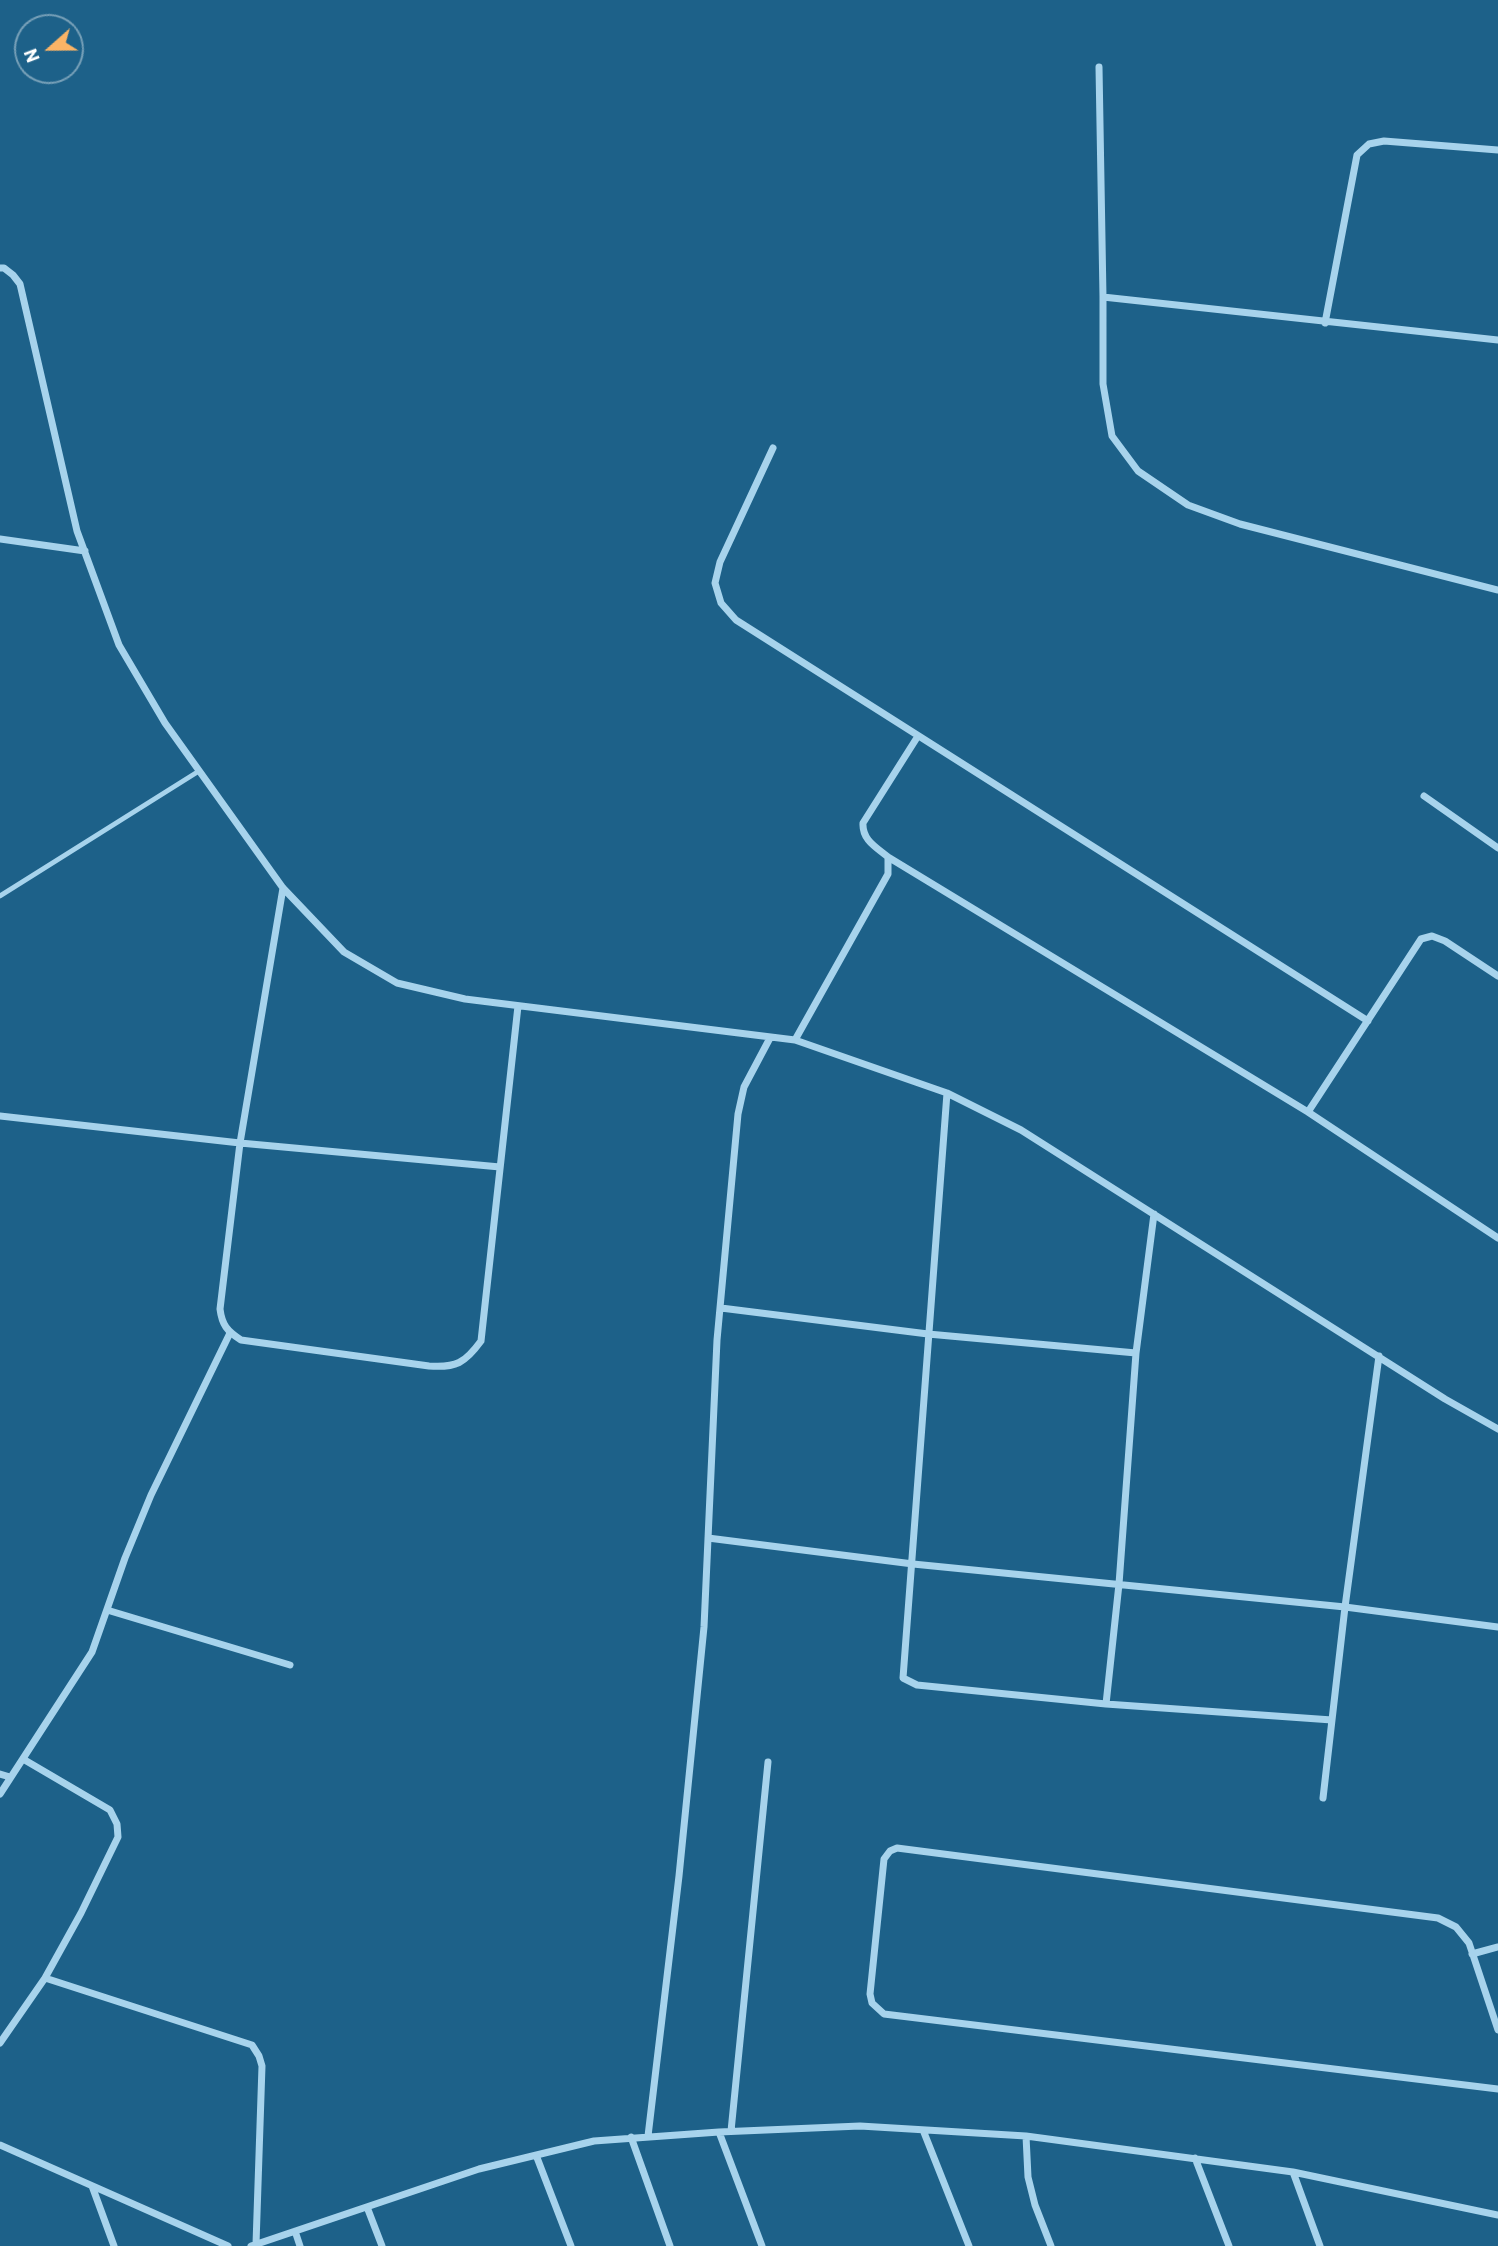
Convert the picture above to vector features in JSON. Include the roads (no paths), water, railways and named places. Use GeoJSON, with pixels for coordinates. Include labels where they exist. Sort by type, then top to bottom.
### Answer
{"type":"FeatureCollection","features":[{"type":"Feature","properties":{"kind":"street"},"geometry":{"type":"LineString","coordinates":[[1099,67],[1103,384],[1112,436],[1138,471],[1188,505],[1240,524],[1498,590]]}},
{"type":"Feature","properties":{"kind":"street"},"geometry":{"type":"LineString","coordinates":[[1325,323],[1357,155],[1369,144],[1384,141],[1498,150]]}},
{"type":"Feature","properties":{"kind":"street"},"geometry":{"type":"LineString","coordinates":[[0,268],[13,275],[20,284],[77,531],[119,645],[165,723],[283,888],[344,952],[397,984],[465,999],[794,1040],[947,1093],[1021,1130],[1445,1399],[1498,1429]]}},
{"type":"Feature","properties":{"kind":"street"},"geometry":{"type":"LineString","coordinates":[[1104,297],[1498,340]]}},
{"type":"Feature","properties":{"kind":"street"},"geometry":{"type":"LineString","coordinates":[[773,448],[720,562],[715,583],[721,603],[736,620],[1368,1021]]}},
{"type":"Feature","properties":{"kind":"street"},"geometry":{"type":"LineString","coordinates":[[0,539],[85,551]]}},
{"type":"Feature","properties":{"kind":"street"},"geometry":{"type":"LineString","coordinates":[[918,736],[863,823],[865,838],[888,857],[1308,1112],[1498,1238]]}},
{"type":"Feature","properties":{"kind":"street"},"geometry":{"type":"LineString","coordinates":[[1424,796],[1498,848]]}},
{"type":"Feature","properties":{"kind":"street"},"geometry":{"type":"LineString","coordinates":[[794,1040],[888,874],[888,857]]}},
{"type":"Feature","properties":{"kind":"street"},"geometry":{"type":"LineString","coordinates":[[283,888],[240,1143],[220,1309],[222,1323],[230,1333],[241,1340],[429,1366],[450,1367],[469,1357],[481,1341],[518,1006]]}},
{"type":"Feature","properties":{"kind":"street"},"geometry":{"type":"LineString","coordinates":[[1308,1112],[1421,939],[1432,936],[1445,941],[1498,976]]}},
{"type":"Feature","properties":{"kind":"street"},"geometry":{"type":"LineString","coordinates":[[648,2136],[704,1627],[717,1340],[738,1114],[744,1087],[770,1038]]}},
{"type":"Feature","properties":{"kind":"street"},"geometry":{"type":"LineString","coordinates":[[947,1093],[903,1678],[910,1683],[1106,1704],[1332,1720]]}},
{"type":"Feature","properties":{"kind":"street"},"geometry":{"type":"LineString","coordinates":[[0,1116],[240,1143],[500,1167]]}},
{"type":"Feature","properties":{"kind":"street"},"geometry":{"type":"LineString","coordinates":[[1106,1704],[1119,1584],[1136,1353],[1154,1214]]}},
{"type":"Feature","properties":{"kind":"street"},"geometry":{"type":"LineString","coordinates":[[721,1308],[928,1334],[1136,1353]]}},
{"type":"Feature","properties":{"kind":"street"},"geometry":{"type":"LineString","coordinates":[[0,1794],[92,1652],[125,1558],[151,1495],[230,1333]]}},
{"type":"Feature","properties":{"kind":"street"},"geometry":{"type":"LineString","coordinates":[[1323,1798],[1345,1607],[1379,1356]]}},
{"type":"Feature","properties":{"kind":"street"},"geometry":{"type":"LineString","coordinates":[[708,1538],[913,1564],[1345,1607],[1498,1627]]}},
{"type":"Feature","properties":{"kind":"street"},"geometry":{"type":"LineString","coordinates":[[107,1610],[290,1665]]}},
{"type":"Feature","properties":{"kind":"street"},"geometry":{"type":"LineString","coordinates":[[0,2043],[45,1978],[82,1913],[118,1837],[117,1824],[110,1810],[23,1759]]}},
{"type":"Feature","properties":{"kind":"street"},"geometry":{"type":"LineString","coordinates":[[730,2131],[768,1762]]}},
{"type":"Feature","properties":{"kind":"street"},"geometry":{"type":"LineString","coordinates":[[0,1774],[10,1777]]}},
{"type":"Feature","properties":{"kind":"street"},"geometry":{"type":"LineString","coordinates":[[1498,2030],[1469,1943],[1456,1927],[1438,1918],[897,1848],[890,1851],[884,1859],[870,1994],[872,2003],[884,2014],[1498,2089]]}},
{"type":"Feature","properties":{"kind":"street"},"geometry":{"type":"LineString","coordinates":[[1472,1954],[1498,1947]]}},
{"type":"Feature","properties":{"kind":"street"},"geometry":{"type":"LineString","coordinates":[[45,1978],[253,2045],[262,2066],[253,2245],[479,2169],[594,2141],[730,2131],[860,2126],[1026,2136],[1195,2158],[1293,2172],[1498,2214]]}},
{"type":"Feature","properties":{"kind":"street"},"geometry":{"type":"LineString","coordinates":[[923,2130],[969,2246]]}},
{"type":"Feature","properties":{"kind":"street"},"geometry":{"type":"LineString","coordinates":[[719,2132],[762,2246]]}},
{"type":"Feature","properties":{"kind":"street"},"geometry":{"type":"LineString","coordinates":[[1026,2136],[1028,2177],[1035,2205],[1051,2246]]}},
{"type":"Feature","properties":{"kind":"street"},"geometry":{"type":"LineString","coordinates":[[631,2137],[670,2246]]}},
{"type":"Feature","properties":{"kind":"street"},"geometry":{"type":"LineString","coordinates":[[0,2146],[228,2246]]}},
{"type":"Feature","properties":{"kind":"street"},"geometry":{"type":"LineString","coordinates":[[536,2155],[571,2246]]}},
{"type":"Feature","properties":{"kind":"street"},"geometry":{"type":"LineString","coordinates":[[1195,2158],[1229,2246]]}},
{"type":"Feature","properties":{"kind":"street"},"geometry":{"type":"LineString","coordinates":[[1293,2172],[1320,2246]]}},
{"type":"Feature","properties":{"kind":"street"},"geometry":{"type":"LineString","coordinates":[[92,2186],[114,2246]]}},
{"type":"Feature","properties":{"kind":"street"},"geometry":{"type":"LineString","coordinates":[[367,2207],[382,2246]]}},
{"type":"Feature","properties":{"kind":"street"},"geometry":{"type":"LineString","coordinates":[[295,2231],[300,2246]]}},
{"type":"Feature","properties":{"kind":"lane"},"geometry":{"type":"LineString","coordinates":[[0,896],[199,771]]}}]}
